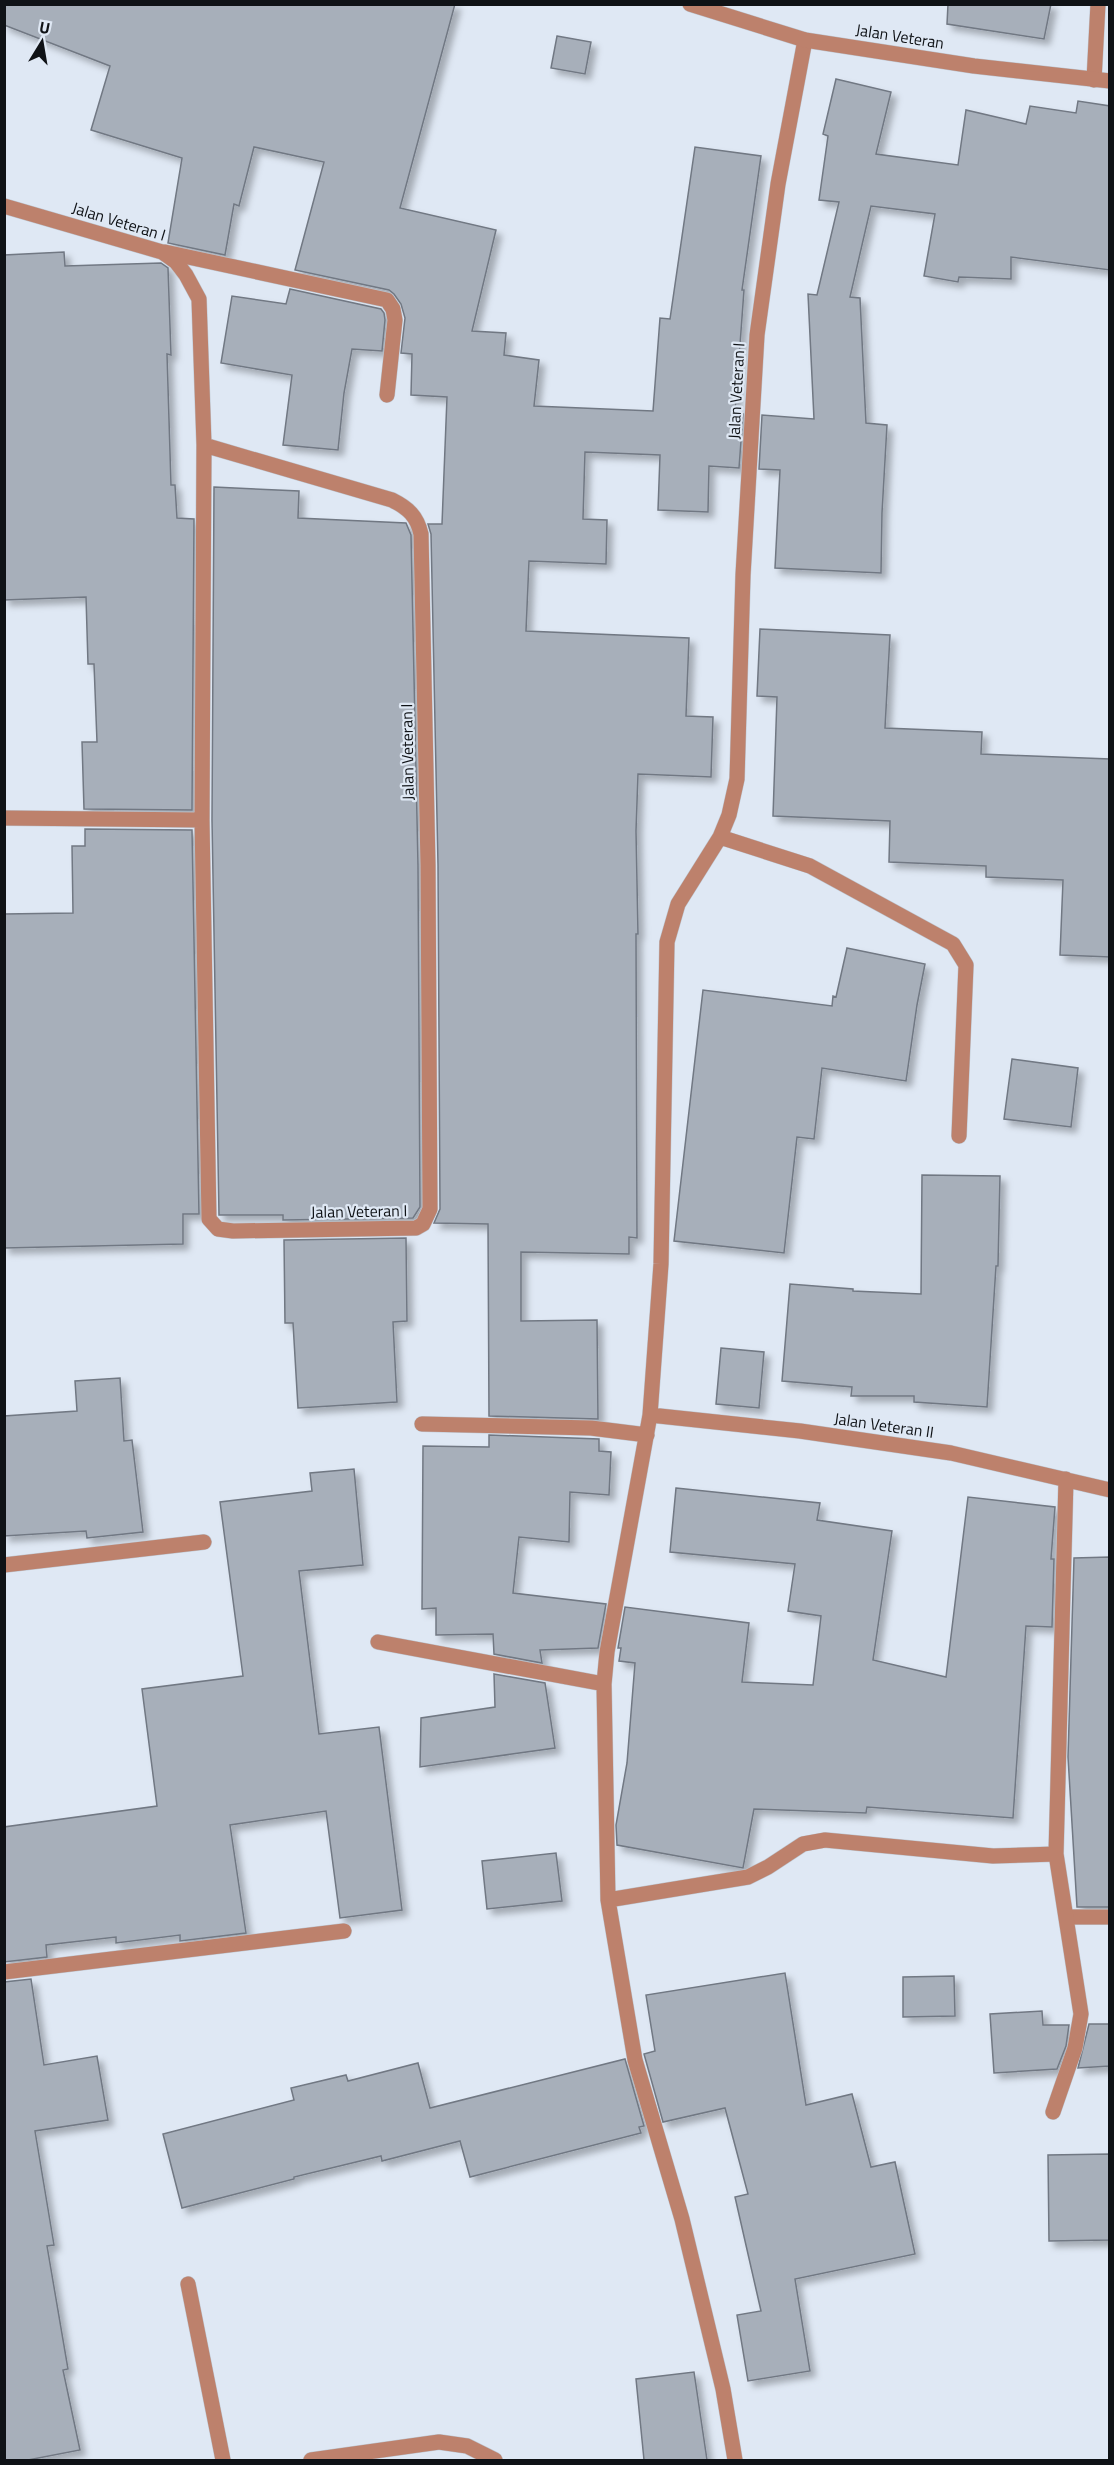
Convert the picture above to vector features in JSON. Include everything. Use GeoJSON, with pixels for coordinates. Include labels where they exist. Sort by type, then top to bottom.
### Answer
{"type":"FeatureCollection","features":[{"type":"Feature","properties":{"kind":"street","name":"Jalan Veteran"},"geometry":{"type":"LineString","coordinates":[[690,4],[805,40],[974,66],[1110,81]]}},
{"type":"Feature","properties":{"kind":"street"},"geometry":{"type":"LineString","coordinates":[[1094,80],[1098,4]]}},
{"type":"Feature","properties":{"kind":"street","name":"Jalan Veteran I"},"geometry":{"type":"LineString","coordinates":[[735,2460],[723,2389],[682,2218],[635,2060],[608,1900],[604,1684],[607,1652],[650,1415],[661,1264],[667,942],[678,904],[720,837],[729,815],[737,779],[743,575],[757,334],[778,184],[805,40]]}},
{"type":"Feature","properties":{"kind":"street","name":"Jalan Veteran I"},"geometry":{"type":"LineString","coordinates":[[4,206],[162,252],[176,262],[199,299],[204,446],[202,820],[209,1219],[218,1229],[233,1231],[416,1228],[423,1224],[430,1209],[428,865],[419,523],[405,506],[392,500],[204,446]]}},
{"type":"Feature","properties":{"kind":"street"},"geometry":{"type":"LineString","coordinates":[[162,252],[387,300],[393,309],[395,320],[387,395]]}},
{"type":"Feature","properties":{"kind":"street"},"geometry":{"type":"LineString","coordinates":[[4,818],[202,820]]}},
{"type":"Feature","properties":{"kind":"street"},"geometry":{"type":"LineString","coordinates":[[720,837],[810,866],[953,944],[966,965],[959,1136]]}},
{"type":"Feature","properties":{"kind":"street","name":"Jalan Veteran II"},"geometry":{"type":"LineString","coordinates":[[650,1415],[800,1431],[951,1453],[1110,1490]]}},
{"type":"Feature","properties":{"kind":"street"},"geometry":{"type":"LineString","coordinates":[[422,1424],[591,1428],[647,1435]]}},
{"type":"Feature","properties":{"kind":"street"},"geometry":{"type":"LineString","coordinates":[[1053,2112],[1075,2048],[1081,2014],[1056,1854],[1066,1479]]}},
{"type":"Feature","properties":{"kind":"street"},"geometry":{"type":"LineString","coordinates":[[4,1565],[204,1542]]}},
{"type":"Feature","properties":{"kind":"street"},"geometry":{"type":"LineString","coordinates":[[378,1642],[604,1684]]}},
{"type":"Feature","properties":{"kind":"street"},"geometry":{"type":"LineString","coordinates":[[608,1900],[748,1877],[803,1844],[825,1839],[993,1856],[1056,1854]]}},
{"type":"Feature","properties":{"kind":"street"},"geometry":{"type":"LineString","coordinates":[[1067,1917],[1110,1917]]}},
{"type":"Feature","properties":{"kind":"street"},"geometry":{"type":"LineString","coordinates":[[4,1972],[344,1931]]}},
{"type":"Feature","properties":{"kind":"street"},"geometry":{"type":"LineString","coordinates":[[188,2284],[223,2460]]}},
{"type":"Feature","properties":{"kind":"street"},"geometry":{"type":"LineString","coordinates":[[311,2460],[440,2442],[467,2446],[495,2460]]}},
{"type":"Feature","properties":{"kind":"building"},"geometry":{"type":"Polygon","coordinates":[[[4,4],[455,4],[400,208],[496,230],[472,331],[506,333],[504,355],[539,360],[534,406],[653,411],[660,318],[670,319],[695,147],[761,156],[742,290],[744,290],[735,413],[743,414],[739,468],[709,466],[708,512],[658,510],[660,455],[585,452],[583,519],[607,520],[606,564],[529,561],[526,631],[689,638],[686,716],[713,717],[711,777],[638,774],[636,831],[637,1238],[629,1237],[629,1254],[521,1252],[521,1321],[597,1320],[598,1419],[489,1416],[488,1224],[434,1223],[440,1209],[438,865],[431,534],[428,524],[442,524],[447,397],[411,395],[412,354],[401,353],[405,318],[401,304],[394,294],[389,290],[295,270],[324,162],[254,147],[239,206],[234,204],[225,255],[168,243],[182,158],[91,130],[110,66],[4,25],[4,4]]]}},
{"type":"Feature","properties":{"kind":"building"},"geometry":{"type":"Polygon","coordinates":[[[948,4],[1051,4],[1044,39],[947,24],[948,4]]]}},
{"type":"Feature","properties":{"kind":"building"},"geometry":{"type":"Polygon","coordinates":[[[557,36],[591,42],[585,74],[551,68],[557,36]]]}},
{"type":"Feature","properties":{"kind":"building"},"geometry":{"type":"Polygon","coordinates":[[[836,79],[891,92],[876,154],[958,165],[966,110],[1026,124],[1030,106],[1076,113],[1078,101],[1110,106],[1110,270],[1011,257],[1011,279],[959,277],[958,282],[924,276],[935,214],[871,206],[850,297],[860,298],[866,423],[887,425],[881,573],[775,568],[780,470],[759,469],[762,415],[814,419],[808,294],[817,295],[839,202],[819,200],[828,136],[823,134],[836,79]]]}},
{"type":"Feature","properties":{"kind":"building"},"geometry":{"type":"Polygon","coordinates":[[[64,252],[65,266],[161,263],[168,268],[171,355],[167,354],[171,485],[175,485],[177,518],[194,519],[192,810],[84,809],[82,742],[97,742],[94,664],[88,664],[86,597],[4,600],[4,255],[64,252]]]}},
{"type":"Feature","properties":{"kind":"building"},"geometry":{"type":"Polygon","coordinates":[[[290,289],[381,309],[384,313],[382,351],[352,349],[344,393],[338,450],[283,445],[292,375],[221,363],[232,296],[286,304],[290,289]]]}},
{"type":"Feature","properties":{"kind":"building"},"geometry":{"type":"Polygon","coordinates":[[[214,487],[299,491],[298,518],[406,523],[411,535],[418,865],[420,1207],[413,1218],[283,1220],[283,1215],[219,1215],[212,820],[214,487]]]}},
{"type":"Feature","properties":{"kind":"building"},"geometry":{"type":"Polygon","coordinates":[[[760,629],[890,635],[885,728],[982,732],[981,754],[1110,759],[1110,957],[1060,955],[1063,880],[986,877],[986,866],[889,862],[890,821],[773,816],[777,697],[757,696],[760,629]]]}},
{"type":"Feature","properties":{"kind":"building"},"geometry":{"type":"Polygon","coordinates":[[[85,829],[192,830],[199,1214],[183,1214],[183,1244],[4,1248],[4,914],[73,913],[72,846],[85,846],[85,829]]]}},
{"type":"Feature","properties":{"kind":"building"},"geometry":{"type":"Polygon","coordinates":[[[847,948],[925,964],[906,1081],[822,1068],[814,1139],[797,1137],[784,1253],[674,1241],[703,990],[832,1006],[847,948]]]}},
{"type":"Feature","properties":{"kind":"building"},"geometry":{"type":"Polygon","coordinates":[[[1012,1059],[1078,1068],[1071,1127],[1004,1119],[1012,1059]]]}},
{"type":"Feature","properties":{"kind":"building"},"geometry":{"type":"Polygon","coordinates":[[[922,1175],[1000,1176],[998,1266],[996,1266],[987,1407],[914,1402],[914,1396],[851,1396],[852,1387],[782,1381],[790,1284],[853,1289],[853,1291],[921,1294],[922,1175]]]}},
{"type":"Feature","properties":{"kind":"building"},"geometry":{"type":"Polygon","coordinates":[[[406,1238],[407,1321],[393,1322],[397,1402],[298,1408],[293,1323],[285,1323],[284,1240],[406,1238]]]}},
{"type":"Feature","properties":{"kind":"building"},"geometry":{"type":"Polygon","coordinates":[[[721,1348],[764,1352],[759,1408],[716,1404],[721,1348]]]}},
{"type":"Feature","properties":{"kind":"building"},"geometry":{"type":"Polygon","coordinates":[[[120,1378],[124,1441],[132,1440],[143,1532],[87,1538],[86,1531],[4,1536],[4,1416],[77,1411],[75,1381],[120,1378]]]}},
{"type":"Feature","properties":{"kind":"building"},"geometry":{"type":"Polygon","coordinates":[[[489,1435],[599,1439],[599,1451],[611,1452],[609,1495],[570,1492],[569,1542],[519,1537],[513,1593],[606,1604],[598,1648],[540,1650],[542,1663],[494,1654],[493,1634],[436,1635],[436,1608],[422,1609],[423,1446],[489,1447],[489,1435]]]}},
{"type":"Feature","properties":{"kind":"building"},"geometry":{"type":"Polygon","coordinates":[[[354,1469],[363,1565],[299,1571],[319,1734],[379,1727],[402,1910],[340,1918],[326,1811],[230,1825],[246,1933],[180,1941],[180,1935],[116,1943],[116,1937],[46,1945],[47,1957],[4,1962],[4,1827],[157,1806],[142,1689],[243,1676],[220,1502],[312,1491],[310,1473],[354,1469]]]}},
{"type":"Feature","properties":{"kind":"building"},"geometry":{"type":"Polygon","coordinates":[[[676,1488],[820,1503],[817,1520],[892,1531],[873,1660],[946,1677],[968,1497],[1055,1507],[1051,1559],[1054,1559],[1052,1627],[1026,1626],[1013,1818],[867,1807],[866,1813],[754,1809],[743,1868],[617,1845],[616,1825],[627,1763],[635,1663],[619,1661],[621,1648],[618,1648],[625,1607],[749,1623],[742,1682],[813,1685],[821,1616],[788,1611],[795,1564],[670,1552],[676,1488]]]}},
{"type":"Feature","properties":{"kind":"building"},"geometry":{"type":"Polygon","coordinates":[[[1110,1557],[1110,1907],[1077,1907],[1068,1757],[1074,1558],[1110,1557]]]}},
{"type":"Feature","properties":{"kind":"building"},"geometry":{"type":"Polygon","coordinates":[[[494,1674],[545,1683],[555,1748],[420,1767],[421,1718],[495,1707],[494,1674]]]}},
{"type":"Feature","properties":{"kind":"building"},"geometry":{"type":"Polygon","coordinates":[[[556,1853],[562,1901],[487,1909],[482,1861],[556,1853]]]}},
{"type":"Feature","properties":{"kind":"building"},"geometry":{"type":"Polygon","coordinates":[[[785,1973],[806,2105],[852,2094],[871,2167],[895,2162],[915,2254],[795,2279],[810,2371],[748,2381],[737,2315],[761,2311],[735,2197],[748,2194],[725,2108],[663,2122],[644,2054],[655,2051],[646,1995],[785,1973]]]}},
{"type":"Feature","properties":{"kind":"building"},"geometry":{"type":"Polygon","coordinates":[[[954,1976],[955,2016],[903,2017],[903,1977],[954,1976]]]}},
{"type":"Feature","properties":{"kind":"building"},"geometry":{"type":"Polygon","coordinates":[[[31,1979],[44,2065],[97,2056],[108,2120],[35,2131],[54,2245],[47,2246],[68,2369],[63,2370],[80,2450],[28,2460],[4,2460],[4,1982],[31,1979]]]}},
{"type":"Feature","properties":{"kind":"building"},"geometry":{"type":"Polygon","coordinates":[[[1042,2011],[1043,2025],[1069,2025],[1066,2046],[1057,2069],[994,2073],[990,2014],[1042,2011]]]}},
{"type":"Feature","properties":{"kind":"building"},"geometry":{"type":"Polygon","coordinates":[[[1089,2024],[1110,2024],[1110,2066],[1078,2068],[1089,2024]]]}},
{"type":"Feature","properties":{"kind":"building"},"geometry":{"type":"Polygon","coordinates":[[[625,2059],[644,2126],[639,2127],[641,2133],[470,2177],[460,2141],[382,2161],[381,2156],[182,2208],[163,2134],[294,2100],[291,2088],[346,2075],[348,2081],[418,2063],[430,2108],[625,2059]]]}},
{"type":"Feature","properties":{"kind":"building"},"geometry":{"type":"Polygon","coordinates":[[[1110,2154],[1110,2240],[1049,2241],[1048,2155],[1110,2154]]]}},
{"type":"Feature","properties":{"kind":"building"},"geometry":{"type":"Polygon","coordinates":[[[694,2372],[707,2460],[644,2460],[636,2379],[694,2372]]]}}]}
